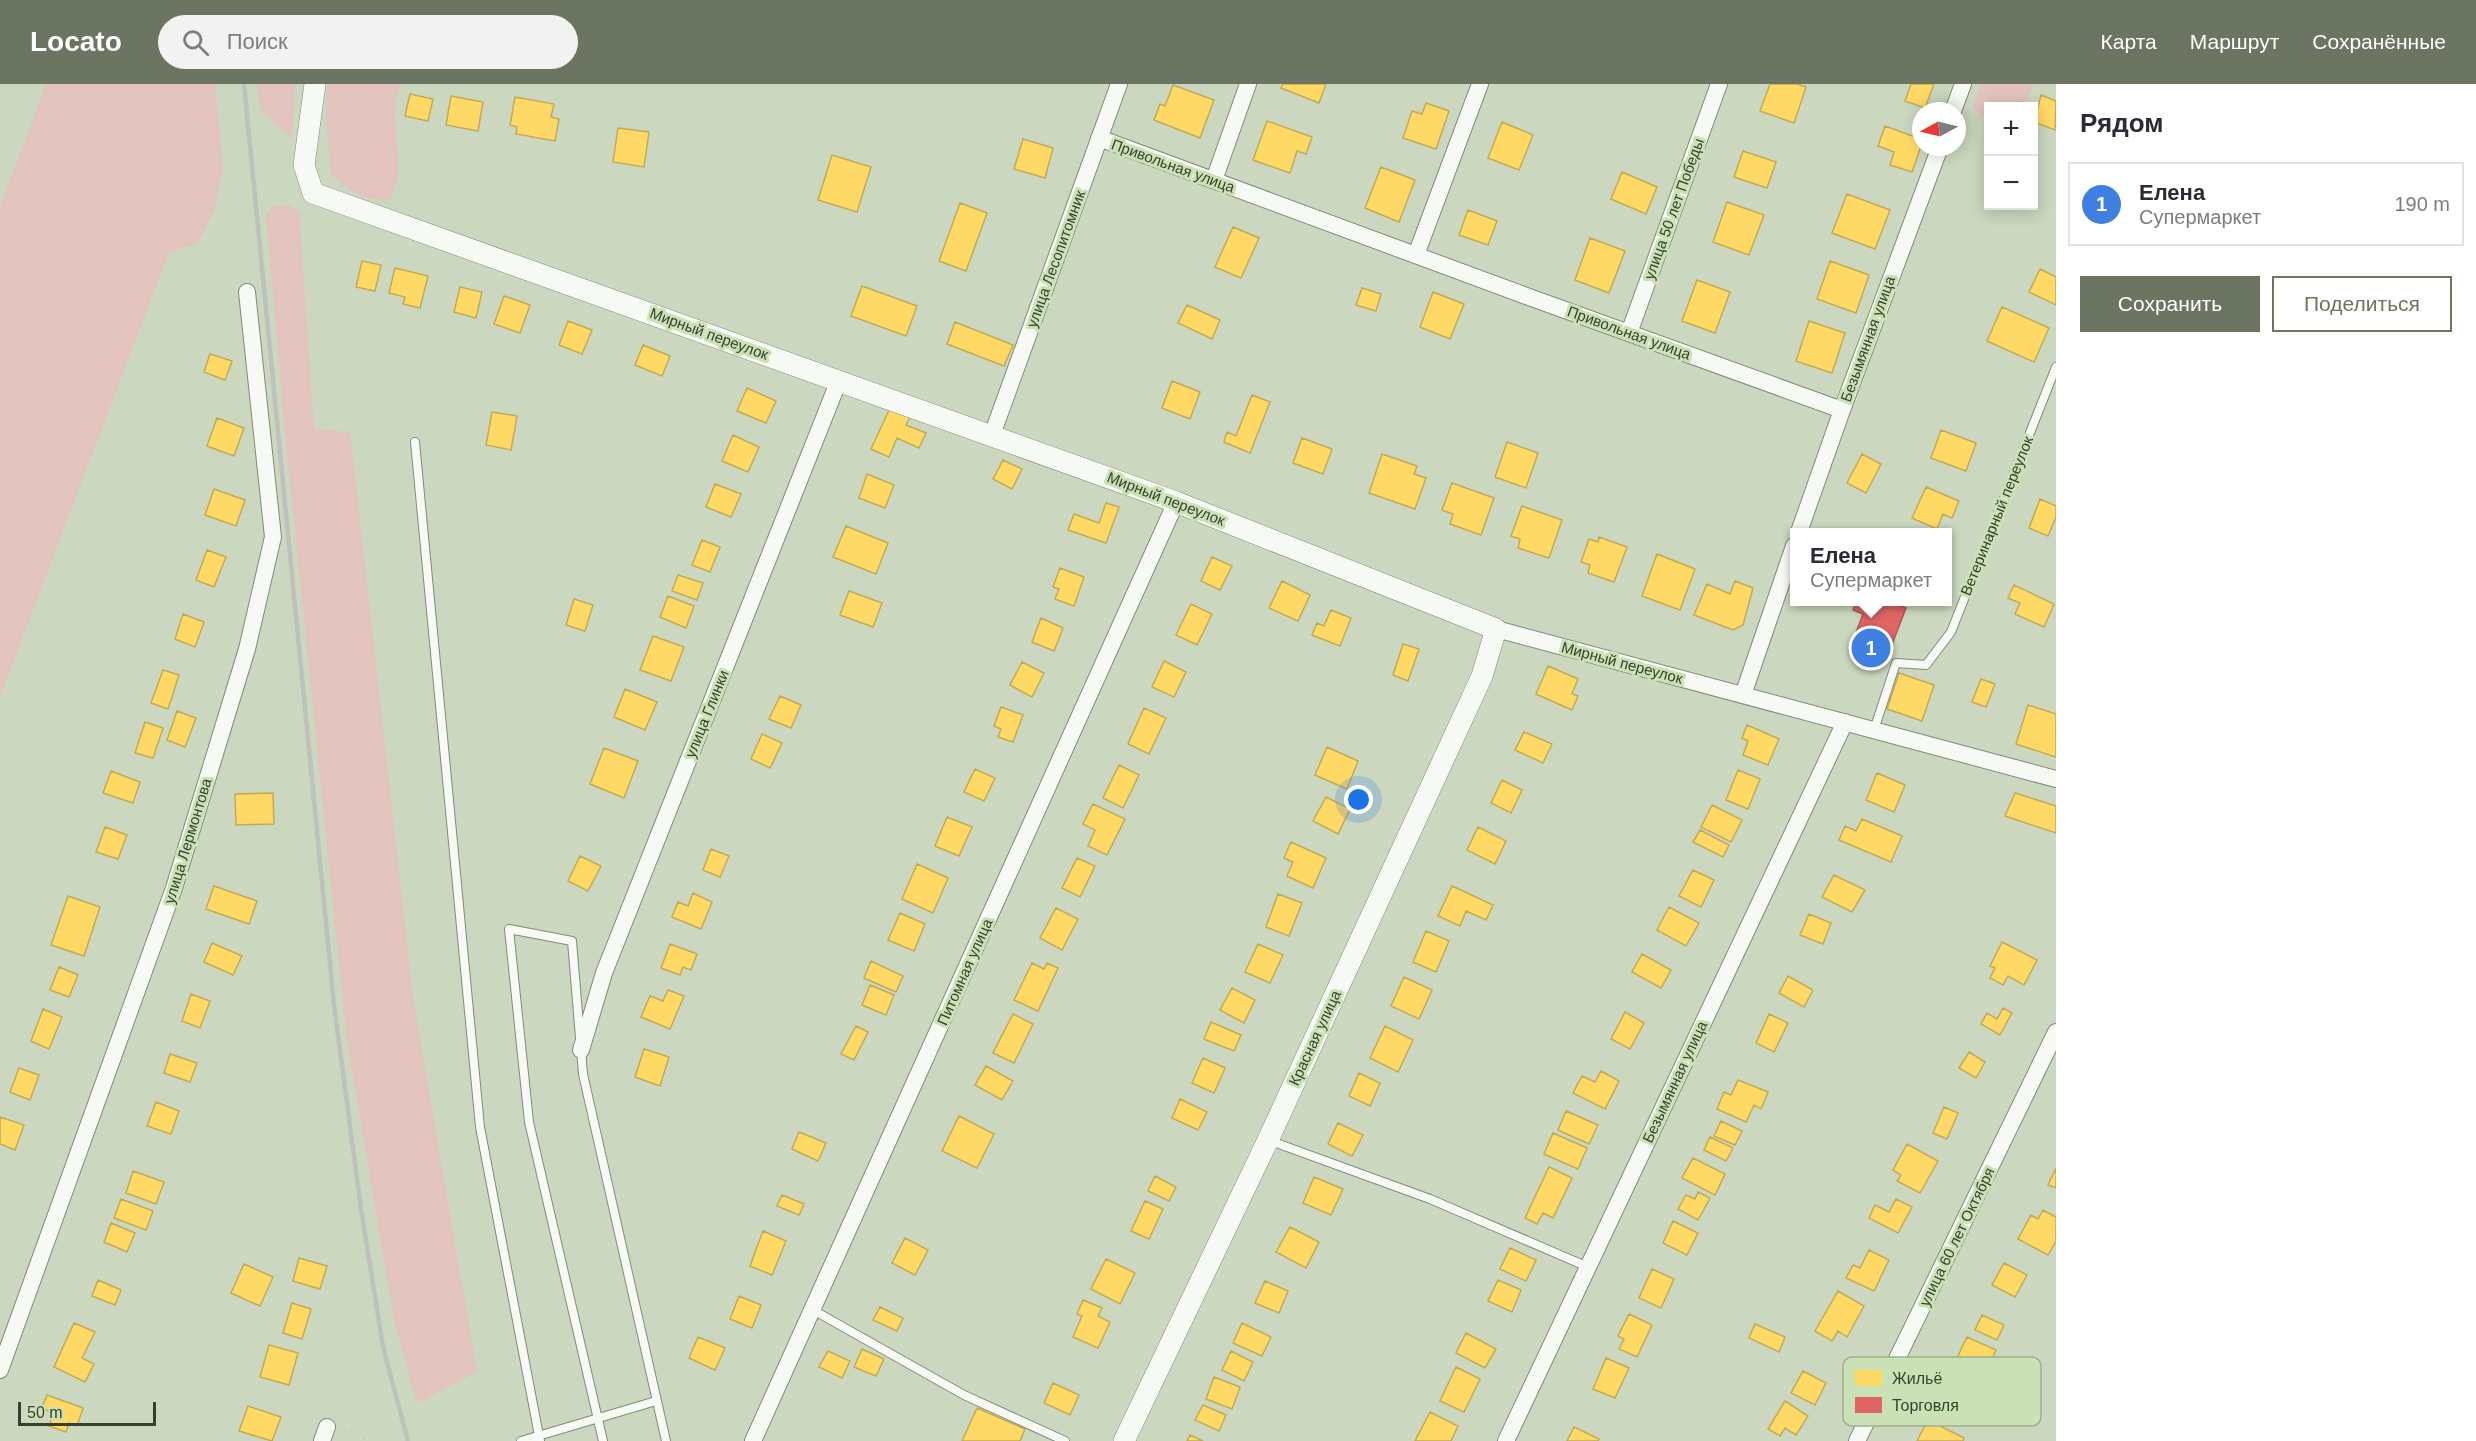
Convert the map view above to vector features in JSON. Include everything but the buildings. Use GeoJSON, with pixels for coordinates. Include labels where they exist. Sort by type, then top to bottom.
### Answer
{"type":"FeatureCollection","features":[{"type":"Feature","properties":{"kind":"street","name":"Мирный переулок"},"geometry":{"type":"LineString","coordinates":[[315,84],[304,165],[313,193],[1176,502],[1496,629],[2056,779]]}},
{"type":"Feature","properties":{"kind":"street","name":"улица Лесопитомник"},"geometry":{"type":"LineString","coordinates":[[992,435],[1119,84]]}},
{"type":"Feature","properties":{"kind":"street"},"geometry":{"type":"LineString","coordinates":[[1214,180],[1248,84]]}},
{"type":"Feature","properties":{"kind":"street"},"geometry":{"type":"LineString","coordinates":[[1416,255],[1480,84]]}},
{"type":"Feature","properties":{"kind":"street","name":"улица 50 лет Победы"},"geometry":{"type":"LineString","coordinates":[[1629,333],[1719,84]]}},
{"type":"Feature","properties":{"kind":"street"},"geometry":{"type":"LineString","coordinates":[[1956,102],[1963,84]]}},
{"type":"Feature","properties":{"kind":"street","name":"Привольная улица"},"geometry":{"type":"LineString","coordinates":[[1100,138],[1842,410]]}},
{"type":"Feature","properties":{"kind":"street","name":"Безымянная улица"},"geometry":{"type":"LineString","coordinates":[[1800,528],[1937,156]]}},
{"type":"Feature","properties":{"kind":"street","name":"улица Лермонтова"},"geometry":{"type":"LineString","coordinates":[[0,1370],[174,888],[247,649],[273,537],[247,292]]}},
{"type":"Feature","properties":{"kind":"street","name":"улица Глинки"},"geometry":{"type":"LineString","coordinates":[[581,1050],[604,973],[839,380]]}},
{"type":"Feature","properties":{"kind":"street","name":"Питомная улица"},"geometry":{"type":"LineString","coordinates":[[753,1441],[1176,502]]}},
{"type":"Feature","properties":{"kind":"street"},"geometry":{"type":"LineString","coordinates":[[1743,695],[1790,558]]}},
{"type":"Feature","properties":{"kind":"street","name":"Красная улица"},"geometry":{"type":"LineString","coordinates":[[1124,1441],[1268,1140],[1482,676],[1496,629]]}},
{"type":"Feature","properties":{"kind":"street","name":"Безымянная улица"},"geometry":{"type":"LineString","coordinates":[[1506,1441],[1845,722]]}},
{"type":"Feature","properties":{"kind":"street","name":"улица 60 лет Октября"},"geometry":{"type":"LineString","coordinates":[[1898,1357],[2056,1032]]}},
{"type":"Feature","properties":{"kind":"street","name":"улица 60 лет Октября"},"geometry":{"type":"LineString","coordinates":[[1857,1441],[1864,1426]]}},
{"type":"Feature","properties":{"kind":"lane","name":"Ветеринарный переулок"},"geometry":{"type":"LineString","coordinates":[[1874,730],[1896,663],[1926,665],[1951,632],[2056,368]]}},
{"type":"Feature","properties":{"kind":"lane"},"geometry":{"type":"LineString","coordinates":[[415,442],[480,1127],[539,1439]]}},
{"type":"Feature","properties":{"kind":"lane"},"geometry":{"type":"LineString","coordinates":[[603,1441],[529,1122],[509,928],[572,941],[583,1074],[666,1441]]}},
{"type":"Feature","properties":{"kind":"lane"},"geometry":{"type":"LineString","coordinates":[[1268,1140],[1430,1199],[1588,1267]]}},
{"type":"Feature","properties":{"kind":"lane"},"geometry":{"type":"LineString","coordinates":[[813,1310],[964,1395],[1065,1441]]}},
{"type":"Feature","properties":{"kind":"lane"},"geometry":{"type":"LineString","coordinates":[[521,1441],[539,1439],[596,1418],[656,1401]]}},
{"type":"Feature","properties":{"kind":"path"},"geometry":{"type":"LineString","coordinates":[[324,1434],[358,1432],[367,1441]]}},
{"type":"Feature","properties":{"kind":"shaded area"},"geometry":{"type":"Polygon","coordinates":[[[46,84],[215,84],[223,167],[215,209],[198,243],[169,252],[0,697],[0,207],[46,84]]]}},
{"type":"Feature","properties":{"kind":"shaded area"},"geometry":{"type":"Polygon","coordinates":[[[257,84],[295,84],[292,139],[260,109],[257,84]]]}},
{"type":"Feature","properties":{"kind":"shaded area"},"geometry":{"type":"Polygon","coordinates":[[[327,84],[402,84],[395,116],[398,176],[390,200],[373,199],[358,194],[331,174],[326,119],[327,84]]]}},
{"type":"Feature","properties":{"kind":"shaded area"},"geometry":{"type":"Polygon","coordinates":[[[1981,84],[2034,84],[2025,102],[1984,102],[1984,118],[1973,107],[1981,84]]]}},
{"type":"Feature","properties":{"kind":"shaded area"},"geometry":{"type":"Polygon","coordinates":[[[289,205],[299,211],[314,429],[350,432],[413,998],[477,1372],[417,1403],[394,1320],[347,1041],[285,433],[266,214],[274,206],[289,205]]]}},
{"type":"Feature","properties":{"kind":"railway"},"geometry":{"type":"LineString","coordinates":[[244,84],[334,1005],[361,1209],[383,1347],[408,1441]]}},
{"type":"Feature","properties":{"kind":"place","name":"Елена"},"geometry":{"type":"Point","coordinates":[1871,648]}}]}
